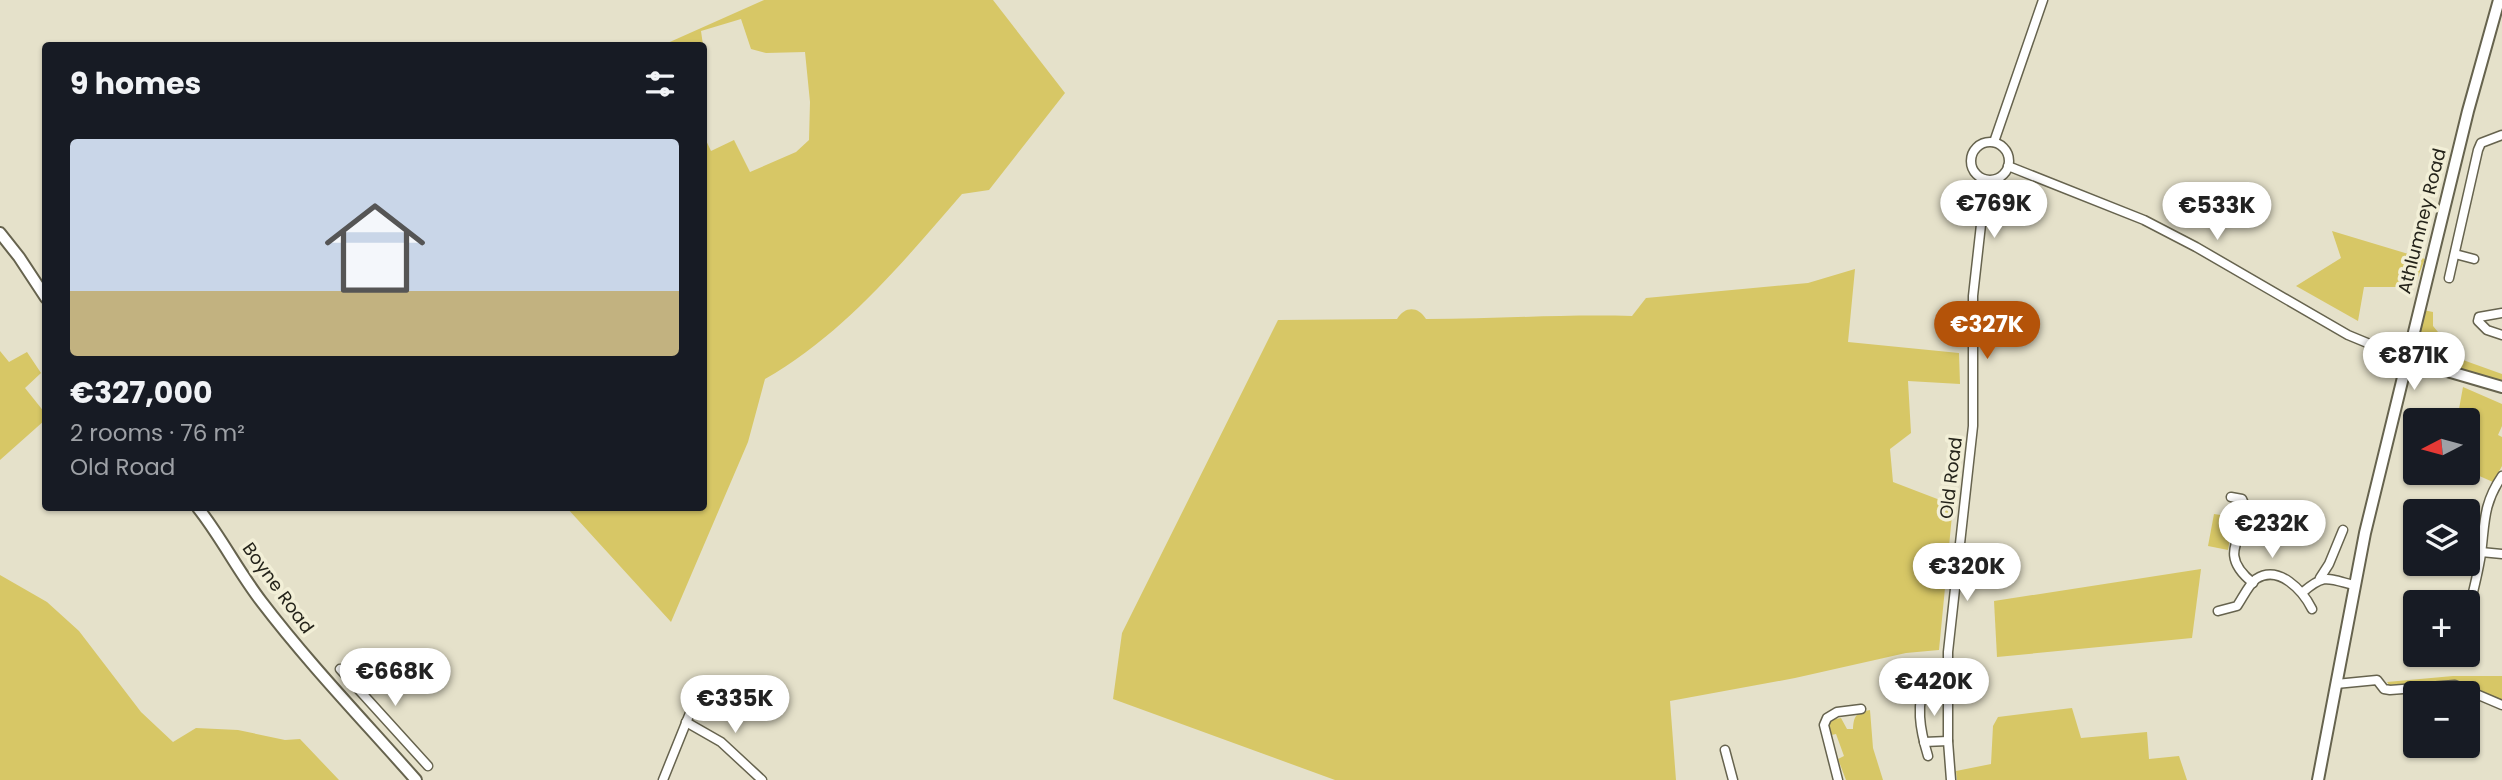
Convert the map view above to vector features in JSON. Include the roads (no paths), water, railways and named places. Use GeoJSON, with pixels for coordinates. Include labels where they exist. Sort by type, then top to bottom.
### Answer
{"type":"FeatureCollection","features":[{"type":"Feature","properties":{"kind":"main road","name":"Athlumney Road"},"geometry":{"type":"LineString","coordinates":[[2318,780],[2353,585],[2471,98],[2499,0]]}},
{"type":"Feature","properties":{"kind":"main road"},"geometry":{"type":"LineString","coordinates":[[0,233],[42,292]]}},
{"type":"Feature","properties":{"kind":"main road"},"geometry":{"type":"LineString","coordinates":[[2406,359],[2502,387]]}},
{"type":"Feature","properties":{"kind":"main road","name":"Boyne Road"},"geometry":{"type":"LineString","coordinates":[[200,511],[260,599],[416,780]]}},
{"type":"Feature","properties":{"kind":"street"},"geometry":{"type":"LineString","coordinates":[[1994,142],[2042,0]]}},
{"type":"Feature","properties":{"kind":"street"},"geometry":{"type":"LineString","coordinates":[[2449,278],[2478,150],[2481,143],[2502,135]]}},
{"type":"Feature","properties":{"kind":"street"},"geometry":{"type":"LineString","coordinates":[[1994,142],[2006,151],[2008,166],[1997,178],[1986,180],[1972,168],[1971,155],[1978,145],[1994,142]]}},
{"type":"Feature","properties":{"kind":"street"},"geometry":{"type":"LineString","coordinates":[[2008,166],[2144,220],[2348,335],[2406,359]]}},
{"type":"Feature","properties":{"kind":"street","name":"Old Road"},"geometry":{"type":"LineString","coordinates":[[1951,780],[1948,741],[1949,642],[1973,426],[1973,296],[1986,180]]}},
{"type":"Feature","properties":{"kind":"street"},"geometry":{"type":"LineString","coordinates":[[2455,254],[2474,258]]}},
{"type":"Feature","properties":{"kind":"street"},"geometry":{"type":"LineString","coordinates":[[2502,313],[2479,317],[2478,321],[2487,330],[2502,335]]}},
{"type":"Feature","properties":{"kind":"street"},"geometry":{"type":"LineString","coordinates":[[2473,590],[2481,552],[2484,514],[2502,476]]}},
{"type":"Feature","properties":{"kind":"street"},"geometry":{"type":"LineString","coordinates":[[2231,498],[2242,499],[2246,507],[2233,551],[2234,561],[2240,573],[2253,583]]}},
{"type":"Feature","properties":{"kind":"street"},"geometry":{"type":"LineString","coordinates":[[2303,592],[2320,578],[2343,530]]}},
{"type":"Feature","properties":{"kind":"street"},"geometry":{"type":"LineString","coordinates":[[2481,552],[2502,554]]}},
{"type":"Feature","properties":{"kind":"street"},"geometry":{"type":"LineString","coordinates":[[2218,611],[2237,606],[2255,579],[2271,575],[2286,579],[2303,592],[2312,609]]}},
{"type":"Feature","properties":{"kind":"street"},"geometry":{"type":"LineString","coordinates":[[2320,578],[2327,577],[2353,585]]}},
{"type":"Feature","properties":{"kind":"street"},"geometry":{"type":"LineString","coordinates":[[340,669],[428,766]]}},
{"type":"Feature","properties":{"kind":"street"},"geometry":{"type":"LineString","coordinates":[[1927,678],[1919,717],[1928,756]]}},
{"type":"Feature","properties":{"kind":"street"},"geometry":{"type":"LineString","coordinates":[[2336,684],[2377,680],[2379,685],[2390,690],[2455,685],[2502,705]]}},
{"type":"Feature","properties":{"kind":"street"},"geometry":{"type":"LineString","coordinates":[[1838,780],[1824,726],[1827,718],[1837,712],[1861,709]]}},
{"type":"Feature","properties":{"kind":"street"},"geometry":{"type":"LineString","coordinates":[[663,780],[690,713]]}},
{"type":"Feature","properties":{"kind":"street"},"geometry":{"type":"LineString","coordinates":[[375,733],[388,722]]}},
{"type":"Feature","properties":{"kind":"street"},"geometry":{"type":"LineString","coordinates":[[686,723],[721,742],[762,780]]}},
{"type":"Feature","properties":{"kind":"street"},"geometry":{"type":"LineString","coordinates":[[1924,742],[1948,741]]}},
{"type":"Feature","properties":{"kind":"street"},"geometry":{"type":"LineString","coordinates":[[1725,750],[1733,780]]}}]}
